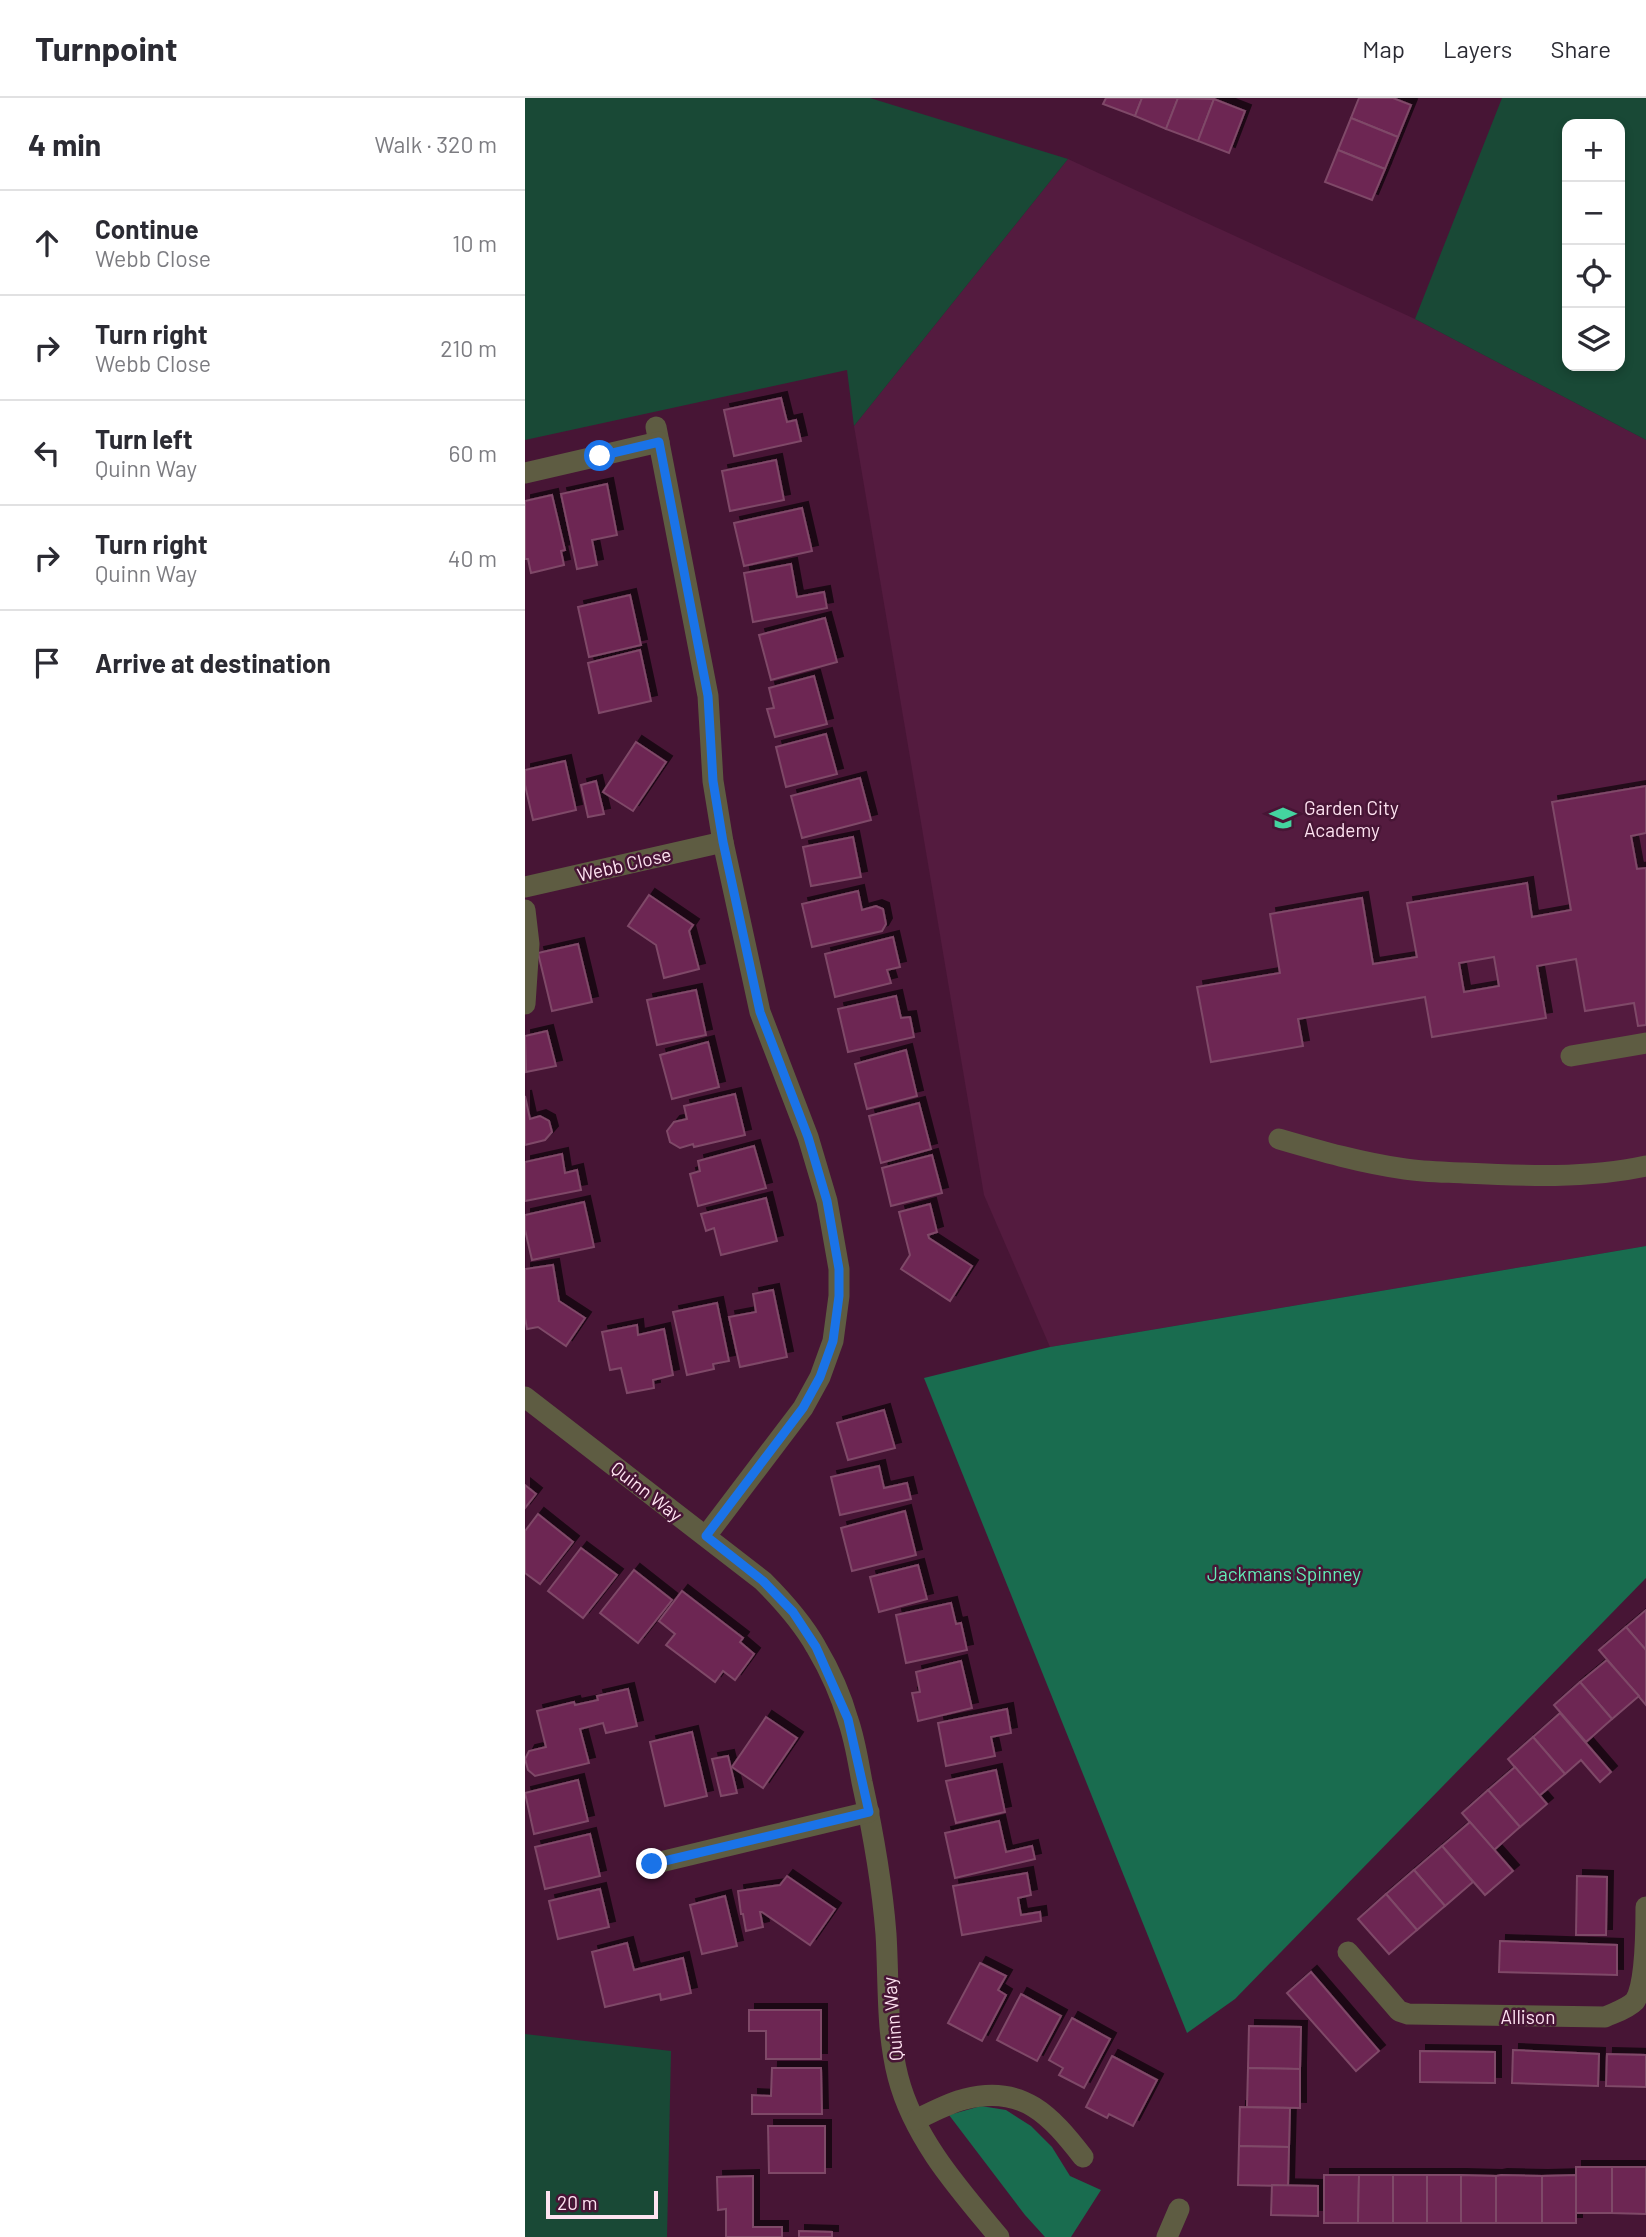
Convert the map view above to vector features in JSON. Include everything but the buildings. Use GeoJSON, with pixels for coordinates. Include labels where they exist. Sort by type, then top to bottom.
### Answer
{"type":"FeatureCollection","features":[{"type":"Feature","properties":{"kind":"street"},"geometry":{"type":"LineString","coordinates":[[525,473],[600,456],[658,435],[708,696],[713,781],[723,842],[760,1012],[808,1137],[827,1201],[839,1269],[839,1296],[833,1341],[814,1387],[803,1408],[706,1536]]}},
{"type":"Feature","properties":{"kind":"street","name":"Webb Close"},"geometry":{"type":"LineString","coordinates":[[525,887],[723,842]]}},
{"type":"Feature","properties":{"kind":"street"},"geometry":{"type":"LineString","coordinates":[[525,910],[529,944],[525,1004]]}},
{"type":"Feature","properties":{"kind":"street"},"geometry":{"type":"LineString","coordinates":[[1571,1056],[1646,1043]]}},
{"type":"Feature","properties":{"kind":"street"},"geometry":{"type":"LineString","coordinates":[[1279,1139],[1322,1152],[1406,1170],[1558,1175],[1619,1172],[1646,1166]]}},
{"type":"Feature","properties":{"kind":"street","name":"Quinn Way"},"geometry":{"type":"LineString","coordinates":[[525,1397],[763,1581],[793,1612],[816,1647],[848,1719],[869,1812],[880,1873],[886,1933],[890,2035],[898,2077],[915,2120],[930,2147],[950,2177],[999,2237]]}},
{"type":"Feature","properties":{"kind":"street"},"geometry":{"type":"LineString","coordinates":[[652,1864],[869,1812]]}},
{"type":"Feature","properties":{"kind":"street","name":"Allison"},"geometry":{"type":"LineString","coordinates":[[1348,1952],[1399,2011],[1408,2014],[1605,2017],[1625,2009],[1637,1999],[1643,1988],[1646,1976],[1646,1907]]}},
{"type":"Feature","properties":{"kind":"street"},"geometry":{"type":"LineString","coordinates":[[915,2120],[963,2099],[988,2095],[1011,2096],[1035,2106],[1058,2124],[1083,2157]]}},
{"type":"Feature","properties":{"kind":"street"},"geometry":{"type":"LineString","coordinates":[[1167,2237],[1179,2209]]}},
{"type":"Feature","properties":{"kind":"shaded area","name":"Garden City Academy"},"geometry":{"type":"Polygon","coordinates":[[[1068,159],[1415,319],[1646,440],[1646,1246],[1050,1347],[984,1195],[854,426],[1068,159]]]}},
{"type":"Feature","properties":{"kind":"green space"},"geometry":{"type":"Polygon","coordinates":[[[525,98],[870,98],[1068,159],[854,426],[847,370],[525,440],[525,98]]]}},
{"type":"Feature","properties":{"kind":"green space"},"geometry":{"type":"Polygon","coordinates":[[[1502,98],[1646,98],[1646,440],[1415,319],[1502,98]]]}},
{"type":"Feature","properties":{"kind":"green space","name":"Jackmans Spinney"},"geometry":{"type":"Polygon","coordinates":[[[1646,1246],[1646,1578],[1235,1999],[1187,2033],[924,1378],[1050,1347],[1646,1246]]]}},
{"type":"Feature","properties":{"kind":"green space"},"geometry":{"type":"Polygon","coordinates":[[[525,2034],[671,2051],[667,2237],[525,2237],[525,2034]]]}},
{"type":"Feature","properties":{"kind":"green space"},"geometry":{"type":"Polygon","coordinates":[[[981,2106],[1006,2110],[1031,2126],[1052,2147],[1070,2176],[1101,2190],[1071,2237],[1045,2237],[1025,2215],[949,2115],[981,2106]]]}},
{"type":"Feature","properties":{"kind":"place","name":"Garden City Academy"},"geometry":{"type":"Point","coordinates":[1283,818]}},
{"type":"Feature","properties":{"kind":"route"},"geometry":{"type":"LineString","coordinates":[[600,456],[659,442],[708,696],[713,781],[723,842],[760,1012],[808,1137],[827,1201],[839,1269],[839,1296],[833,1341],[820,1377],[803,1408],[706,1536],[763,1581],[793,1612],[816,1647],[848,1719],[869,1812],[652,1864]]}}]}
